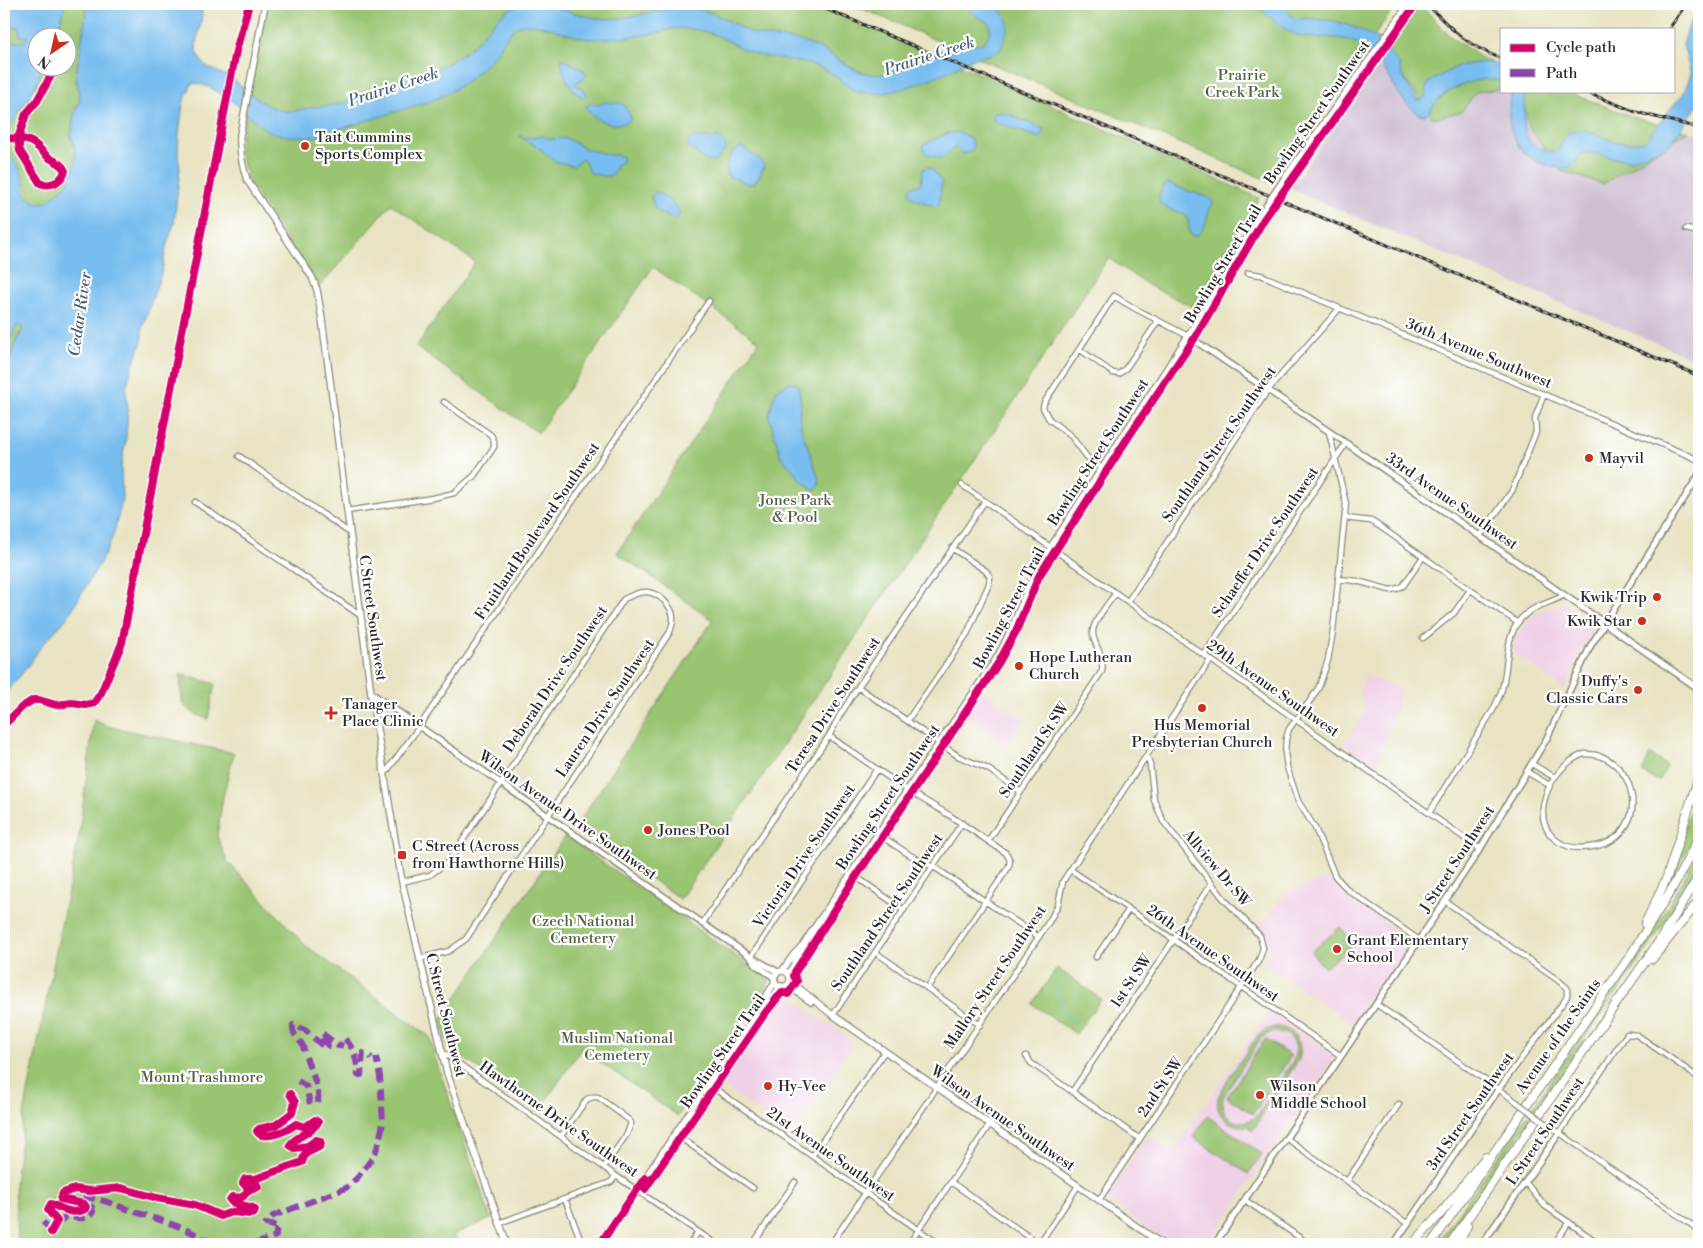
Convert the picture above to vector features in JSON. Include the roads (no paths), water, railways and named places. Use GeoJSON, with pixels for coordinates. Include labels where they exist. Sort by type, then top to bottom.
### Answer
{"type":"FeatureCollection","features":[{"type":"Feature","properties":{"kind":"highway"},"geometry":{"type":"LineString","coordinates":[[1628,959],[1667,877],[1699,776]]}},
{"type":"Feature","properties":{"kind":"highway","name":"Avenue of the Saints"},"geometry":{"type":"LineString","coordinates":[[1431,1244],[1628,959],[1673,887],[1699,838]]}},
{"type":"Feature","properties":{"kind":"highway","name":"Avenue of the Saints"},"geometry":{"type":"LineString","coordinates":[[1450,1244],[1665,932],[1699,876]]}},
{"type":"Feature","properties":{"kind":"highway"},"geometry":{"type":"LineString","coordinates":[[1617,1001],[1699,901]]}},
{"type":"Feature","properties":{"kind":"highway"},"geometry":{"type":"LineString","coordinates":[[1413,1244],[1442,1212],[1485,1158],[1505,1138]]}},
{"type":"Feature","properties":{"kind":"highway"},"geometry":{"type":"LineString","coordinates":[[1458,1244],[1483,1197]]}},
{"type":"Feature","properties":{"kind":"main road","name":"C Street Southwest"},"geometry":{"type":"LineString","coordinates":[[265,4],[239,150],[247,180],[312,277],[316,290],[323,329],[371,693],[402,882],[447,1073],[508,1244]]}},
{"type":"Feature","properties":{"kind":"main road","name":"Bowling Street Southwest"},"geometry":{"type":"LineString","coordinates":[[600,1244],[758,1012],[778,976],[802,946],[852,874],[1000,652],[1031,581],[1051,547],[1188,336],[1266,206],[1409,4]]}},
{"type":"Feature","properties":{"kind":"main road","name":"Bowling Street Southwest"},"geometry":{"type":"LineString","coordinates":[[758,1012],[763,1010],[789,977],[802,946]]}},
{"type":"Feature","properties":{"kind":"main road","name":"Wilson Avenue Southwest"},"geometry":{"type":"LineString","coordinates":[[778,976],[789,977],[832,1014],[1162,1244]]}},
{"type":"Feature","properties":{"kind":"main road","name":"Wilson Avenue Southwest"},"geometry":{"type":"LineString","coordinates":[[778,976],[783,986],[790,987],[832,1014]]}},
{"type":"Feature","properties":{"kind":"street"},"geometry":{"type":"LineString","coordinates":[[1686,229],[1699,232]]}},
{"type":"Feature","properties":{"kind":"street","name":"36th Avenue Southwest"},"geometry":{"type":"LineString","coordinates":[[1248,273],[1261,275],[1699,460]]}},
{"type":"Feature","properties":{"kind":"street"},"geometry":{"type":"LineString","coordinates":[[1103,469],[1087,457],[1071,436],[1049,419],[1043,408],[1044,403],[1114,296],[1188,336]]}},
{"type":"Feature","properties":{"kind":"street","name":"Fruitland Boulevard Southwest"},"geometry":{"type":"LineString","coordinates":[[384,775],[419,727],[709,301]]}},
{"type":"Feature","properties":{"kind":"street","name":"Southland Street Southwest"},"geometry":{"type":"LineString","coordinates":[[1128,601],[1268,390],[1339,309]]}},
{"type":"Feature","properties":{"kind":"street"},"geometry":{"type":"LineString","coordinates":[[1079,349],[1113,373],[1119,374],[1126,368],[1158,321]]}},
{"type":"Feature","properties":{"kind":"street","name":"33rd Avenue Southwest"},"geometry":{"type":"LineString","coordinates":[[1188,336],[1346,443],[1699,689]]}},
{"type":"Feature","properties":{"kind":"street"},"geometry":{"type":"LineString","coordinates":[[1480,536],[1512,491],[1536,432],[1535,418],[1544,394]]}},
{"type":"Feature","properties":{"kind":"street"},"geometry":{"type":"LineString","coordinates":[[347,511],[444,496],[463,486],[474,476],[494,447],[494,441],[491,435],[444,402]]}},
{"type":"Feature","properties":{"kind":"street"},"geometry":{"type":"LineString","coordinates":[[1329,432],[1346,504],[1333,631],[1328,660],[1319,687],[1289,729],[1285,753],[1287,767],[1298,802],[1324,845],[1335,876],[1348,890],[1419,940]]}},
{"type":"Feature","properties":{"kind":"street","name":"Schaeffer Drive Southwest"},"geometry":{"type":"LineString","coordinates":[[1204,655],[1346,443]]}},
{"type":"Feature","properties":{"kind":"street"},"geometry":{"type":"LineString","coordinates":[[239,456],[350,533]]}},
{"type":"Feature","properties":{"kind":"street","name":"J Street Southwest"},"geometry":{"type":"LineString","coordinates":[[1215,1244],[1480,849],[1528,772],[1552,728],[1592,645],[1699,475]]}},
{"type":"Feature","properties":{"kind":"street","name":"29th Avenue Southwest"},"geometry":{"type":"LineString","coordinates":[[962,485],[1480,849]]}},
{"type":"Feature","properties":{"kind":"street","name":"Teresa Drive Southwest"},"geometry":{"type":"LineString","coordinates":[[702,924],[985,500]]}},
{"type":"Feature","properties":{"kind":"street"},"geometry":{"type":"LineString","coordinates":[[195,502],[360,615]]}},
{"type":"Feature","properties":{"kind":"street"},"geometry":{"type":"LineString","coordinates":[[1345,518],[1371,521],[1518,623]]}},
{"type":"Feature","properties":{"kind":"street"},"geometry":{"type":"LineString","coordinates":[[907,721],[967,634],[989,584],[990,577],[986,571],[952,548]]}},
{"type":"Feature","properties":{"kind":"street"},"geometry":{"type":"LineString","coordinates":[[1338,579],[1357,581],[1390,590],[1396,589],[1403,586],[1423,557]]}},
{"type":"Feature","properties":{"kind":"street"},"geometry":{"type":"LineString","coordinates":[[1423,638],[1454,613],[1470,590]]}},
{"type":"Feature","properties":{"kind":"street","name":"Deborah Drive Southwest"},"geometry":{"type":"LineString","coordinates":[[402,882],[425,878],[445,865],[624,599],[634,594],[646,592],[659,597]]}},
{"type":"Feature","properties":{"kind":"street","name":"Southland St SW"},"geometry":{"type":"LineString","coordinates":[[988,841],[1102,671],[1104,664],[1092,631],[1116,593]]}},
{"type":"Feature","properties":{"kind":"street"},"geometry":{"type":"LineString","coordinates":[[1429,813],[1493,710],[1499,697],[1504,684],[1511,634],[1525,614],[1534,608],[1564,596]]}},
{"type":"Feature","properties":{"kind":"street","name":"Lauren Drive Southwest"},"geometry":{"type":"LineString","coordinates":[[419,959],[449,951],[466,939],[670,632],[674,617],[668,604],[659,597]]}},
{"type":"Feature","properties":{"kind":"street"},"geometry":{"type":"LineString","coordinates":[[1071,870],[1211,659]]}},
{"type":"Feature","properties":{"kind":"street"},"geometry":{"type":"LineString","coordinates":[[858,688],[958,756],[988,769],[1021,792]]}},
{"type":"Feature","properties":{"kind":"street","name":"Wilson Avenue Drive Southwest"},"geometry":{"type":"LineString","coordinates":[[371,693],[778,976]]}},
{"type":"Feature","properties":{"kind":"street"},"geometry":{"type":"LineString","coordinates":[[829,736],[907,790],[962,823],[1006,853],[1010,858],[1008,868],[927,988]]}},
{"type":"Feature","properties":{"kind":"street"},"geometry":{"type":"LineString","coordinates":[[1584,754],[1599,756],[1617,766],[1628,782],[1632,794],[1632,811],[1629,822],[1623,832],[1605,844],[1588,848],[1567,846],[1552,835],[1545,823],[1543,803],[1554,777],[1568,762],[1584,754]]}},
{"type":"Feature","properties":{"kind":"street","name":"Allview Dr SW"},"geometry":{"type":"LineString","coordinates":[[1147,756],[1150,765],[1152,792],[1160,814],[1170,831],[1211,884],[1260,936],[1263,943],[1262,954],[1242,987]]}},
{"type":"Feature","properties":{"kind":"street"},"geometry":{"type":"LineString","coordinates":[[1532,764],[1554,777]]}},
{"type":"Feature","properties":{"kind":"street","name":"Victoria Drive Southwest"},"geometry":{"type":"LineString","coordinates":[[751,957],[877,769]]}},
{"type":"Feature","properties":{"kind":"street"},"geometry":{"type":"LineString","coordinates":[[1528,772],[1550,785]]}},
{"type":"Feature","properties":{"kind":"street","name":"Southland Street Southwest"},"geometry":{"type":"LineString","coordinates":[[832,1014],[962,823]]}},
{"type":"Feature","properties":{"kind":"street"},"geometry":{"type":"LineString","coordinates":[[878,834],[904,852],[933,866],[1039,937]]}},
{"type":"Feature","properties":{"kind":"street","name":"26th Avenue Southwest"},"geometry":{"type":"LineString","coordinates":[[1071,870],[1341,1056]]}},
{"type":"Feature","properties":{"kind":"street","name":"Mallory Street Southwest"},"geometry":{"type":"LineString","coordinates":[[831,1244],[1039,937],[1055,912],[1063,881],[1071,870]]}},
{"type":"Feature","properties":{"kind":"street"},"geometry":{"type":"LineString","coordinates":[[852,874],[904,910]]}},
{"type":"Feature","properties":{"kind":"street","name":"1st St SW"},"geometry":{"type":"LineString","coordinates":[[1072,1092],[1211,884]]}},
{"type":"Feature","properties":{"kind":"street","name":"3rd Street Southwest"},"geometry":{"type":"LineString","coordinates":[[1394,1244],[1498,1090],[1565,1000],[1568,992],[1564,985],[1445,902]]}},
{"type":"Feature","properties":{"kind":"street"},"geometry":{"type":"LineString","coordinates":[[1096,957],[1129,910]]}},
{"type":"Feature","properties":{"kind":"street"},"geometry":{"type":"LineString","coordinates":[[875,952],[980,1025]]}},
{"type":"Feature","properties":{"kind":"street","name":"2nd St SW"},"geometry":{"type":"LineString","coordinates":[[1099,1200],[1242,987]]}},
{"type":"Feature","properties":{"kind":"street"},"geometry":{"type":"LineString","coordinates":[[1376,1004],[1699,1230]]}},
{"type":"Feature","properties":{"kind":"street","name":"L Street Southwest"},"geometry":{"type":"LineString","coordinates":[[1482,1244],[1627,1034],[1637,1035],[1699,1078]]}},
{"type":"Feature","properties":{"kind":"street","name":"Hawthorne Drive Southwest"},"geometry":{"type":"LineString","coordinates":[[441,1050],[616,1176],[716,1244]]}},
{"type":"Feature","properties":{"kind":"street"},"geometry":{"type":"LineString","coordinates":[[812,1156],[886,1051]]}},
{"type":"Feature","properties":{"kind":"street"},"geometry":{"type":"LineString","coordinates":[[1026,1056],[1031,1063],[1140,1139]]}},
{"type":"Feature","properties":{"kind":"street","name":"21st Avenue Southwest"},"geometry":{"type":"LineString","coordinates":[[708,1084],[939,1244]]}},
{"type":"Feature","properties":{"kind":"street"},"geometry":{"type":"LineString","coordinates":[[561,1136],[588,1099],[592,1096],[606,1102],[631,1123],[627,1134],[604,1167]]}},
{"type":"Feature","properties":{"kind":"street"},"geometry":{"type":"LineString","coordinates":[[1347,1181],[1399,1104]]}},
{"type":"Feature","properties":{"kind":"street"},"geometry":{"type":"LineString","coordinates":[[909,1244],[990,1124]]}},
{"type":"Feature","properties":{"kind":"street"},"geometry":{"type":"LineString","coordinates":[[675,1134],[753,1188]]}},
{"type":"Feature","properties":{"kind":"street"},"geometry":{"type":"LineString","coordinates":[[1286,1138],[1408,1224]]}},
{"type":"Feature","properties":{"kind":"street"},"geometry":{"type":"LineString","coordinates":[[499,1223],[611,1182],[616,1176]]}},
{"type":"Feature","properties":{"kind":"street"},"geometry":{"type":"LineString","coordinates":[[753,1244],[795,1182]]}},
{"type":"Feature","properties":{"kind":"street"},"geometry":{"type":"LineString","coordinates":[[951,1182],[1039,1244],[1078,1186]]}},
{"type":"Feature","properties":{"kind":"street"},"geometry":{"type":"LineString","coordinates":[[1525,1182],[1545,1206],[1600,1244]]}},
{"type":"Feature","properties":{"kind":"street"},"geometry":{"type":"LineString","coordinates":[[565,1199],[582,1244]]}},
{"type":"Feature","properties":{"kind":"street"},"geometry":{"type":"LineString","coordinates":[[1245,1200],[1309,1244]]}},
{"type":"Feature","properties":{"kind":"street"},"geometry":{"type":"LineString","coordinates":[[1554,1244],[1569,1222]]}},
{"type":"Feature","properties":{"kind":"street"},"geometry":{"type":"LineString","coordinates":[[690,1244],[698,1232]]}},
{"type":"Feature","properties":{"kind":"water"},"geometry":{"type":"Polygon","coordinates":[[[13,4],[67,4],[64,7],[59,28],[28,28],[28,37],[20,36],[19,27],[4,27],[4,12],[11,9],[13,4]]]}},
{"type":"Feature","properties":{"kind":"water"},"geometry":{"type":"Polygon","coordinates":[[[88,4],[203,4],[196,43],[197,52],[202,62],[209,68],[232,79],[271,107],[289,111],[332,105],[356,99],[429,72],[448,63],[466,51],[505,12],[521,5],[540,4],[597,18],[611,19],[678,8],[691,8],[718,16],[755,34],[795,40],[817,47],[856,70],[870,74],[888,73],[898,70],[948,48],[983,43],[990,33],[988,22],[975,15],[965,4],[994,4],[1005,16],[1008,24],[1002,47],[997,52],[972,59],[925,81],[883,93],[861,92],[847,86],[819,67],[752,53],[716,35],[702,31],[675,28],[654,34],[591,39],[537,25],[521,25],[512,30],[496,54],[478,71],[449,93],[431,101],[317,136],[304,137],[273,133],[221,94],[204,85],[192,83],[183,103],[179,133],[178,156],[180,168],[174,224],[166,247],[162,271],[142,328],[142,342],[126,388],[128,410],[121,467],[122,501],[113,536],[105,554],[67,618],[43,644],[4,695],[4,365],[9,362],[15,343],[23,329],[21,326],[15,326],[11,338],[4,346],[4,148],[18,165],[23,176],[25,194],[37,203],[47,202],[68,183],[76,159],[71,136],[74,114],[80,101],[76,78],[78,78],[78,63],[88,4]]]}},
{"type":"Feature","properties":{"kind":"water"},"geometry":{"type":"Polygon","coordinates":[[[1256,4],[1281,4],[1294,19],[1307,18],[1335,21],[1377,38],[1399,64],[1402,75],[1416,100],[1421,100],[1426,96],[1426,88],[1429,82],[1458,66],[1482,62],[1500,64],[1500,80],[1486,79],[1469,82],[1445,94],[1426,115],[1420,114],[1408,105],[1380,64],[1366,49],[1356,43],[1337,38],[1300,36],[1277,23],[1256,4]]]}},
{"type":"Feature","properties":{"kind":"water"},"geometry":{"type":"Polygon","coordinates":[[[1699,12],[1699,103],[1670,145],[1631,160],[1589,152],[1582,153],[1576,162],[1567,169],[1534,160],[1519,147],[1510,127],[1510,92],[1525,92],[1525,131],[1528,139],[1534,145],[1543,149],[1557,152],[1569,133],[1580,130],[1621,143],[1645,141],[1684,93],[1691,74],[1683,45],[1689,25],[1699,12]]]}},
{"type":"Feature","properties":{"kind":"water"},"geometry":{"type":"Polygon","coordinates":[[[28,37],[28,78],[38,78],[32,94],[21,108],[11,126],[4,130],[4,42],[23,42],[28,37]]]}},
{"type":"Feature","properties":{"kind":"water"},"geometry":{"type":"Polygon","coordinates":[[[562,58],[585,71],[586,76],[575,84],[587,93],[584,98],[573,90],[569,83],[563,70],[562,58]]]}},
{"type":"Feature","properties":{"kind":"water"},"geometry":{"type":"Polygon","coordinates":[[[605,102],[622,103],[630,114],[630,120],[619,124],[605,122],[593,116],[586,106],[591,103],[598,105],[605,102]]]}},
{"type":"Feature","properties":{"kind":"water"},"geometry":{"type":"Polygon","coordinates":[[[1003,112],[1044,129],[1041,137],[994,122],[992,118],[995,113],[1003,112]]]}},
{"type":"Feature","properties":{"kind":"water"},"geometry":{"type":"Polygon","coordinates":[[[956,132],[963,134],[971,140],[973,143],[972,151],[962,154],[957,147],[941,158],[925,153],[924,144],[948,133],[956,132]]]}},
{"type":"Feature","properties":{"kind":"water"},"geometry":{"type":"Polygon","coordinates":[[[519,136],[533,138],[542,136],[551,139],[566,138],[586,149],[618,155],[622,157],[622,162],[616,165],[611,176],[590,173],[583,159],[573,166],[555,161],[539,148],[519,136]]]}},
{"type":"Feature","properties":{"kind":"water"},"geometry":{"type":"Polygon","coordinates":[[[694,138],[719,138],[725,144],[726,149],[716,161],[706,161],[688,146],[689,140],[694,138]]]}},
{"type":"Feature","properties":{"kind":"water"},"geometry":{"type":"Polygon","coordinates":[[[742,147],[761,160],[764,166],[761,174],[753,184],[748,184],[728,176],[727,163],[729,158],[734,151],[742,147]]]}},
{"type":"Feature","properties":{"kind":"water"},"geometry":{"type":"Polygon","coordinates":[[[928,167],[933,170],[942,182],[939,204],[935,207],[913,198],[909,193],[911,187],[921,184],[923,169],[928,167]]]}},
{"type":"Feature","properties":{"kind":"water"},"geometry":{"type":"Polygon","coordinates":[[[1168,183],[1208,197],[1213,202],[1204,227],[1195,236],[1190,235],[1188,220],[1185,214],[1160,204],[1160,192],[1168,183]]]}},
{"type":"Feature","properties":{"kind":"water"},"geometry":{"type":"Polygon","coordinates":[[[656,192],[670,201],[678,210],[680,213],[676,220],[657,211],[651,197],[656,192]]]}},
{"type":"Feature","properties":{"kind":"water"},"geometry":{"type":"Polygon","coordinates":[[[790,382],[798,385],[801,403],[799,414],[802,431],[819,479],[819,486],[815,490],[810,489],[809,486],[800,480],[781,457],[769,416],[777,390],[790,382]]]}},
{"type":"Feature","properties":{"kind":"waterway"},"geometry":{"type":"LineString","coordinates":[[1055,986],[1074,1028]]}},
{"type":"Feature","properties":{"kind":"railway"},"geometry":{"type":"LineString","coordinates":[[814,4],[1699,376]]}},
{"type":"Feature","properties":{"kind":"railway"},"geometry":{"type":"LineString","coordinates":[[1427,4],[1469,43],[1500,58]]}},
{"type":"Feature","properties":{"kind":"railway"},"geometry":{"type":"LineString","coordinates":[[1670,28],[1686,4]]}},
{"type":"Feature","properties":{"kind":"railway"},"geometry":{"type":"LineString","coordinates":[[1586,92],[1636,112],[1699,128]]}},
{"type":"Feature","properties":{"kind":"place","name":"Tait Cummins Sports Complex"},"geometry":{"type":"Point","coordinates":[305,146]}},
{"type":"Feature","properties":{"kind":"place","name":"Mayvil"},"geometry":{"type":"Point","coordinates":[1589,458]}},
{"type":"Feature","properties":{"kind":"place","name":"Kwik Trip"},"geometry":{"type":"Point","coordinates":[1657,597]}},
{"type":"Feature","properties":{"kind":"place","name":"Kwik Star"},"geometry":{"type":"Point","coordinates":[1642,621]}},
{"type":"Feature","properties":{"kind":"place","name":"Hope Lutheran Church"},"geometry":{"type":"Point","coordinates":[1019,666]}},
{"type":"Feature","properties":{"kind":"place","name":"Duffy's Classic Cars"},"geometry":{"type":"Point","coordinates":[1638,690]}},
{"type":"Feature","properties":{"kind":"place","name":"Hus Memorial Presbyterian Church"},"geometry":{"type":"Point","coordinates":[1202,708]}},
{"type":"Feature","properties":{"kind":"place","name":"Tanager Place Clinic"},"geometry":{"type":"Point","coordinates":[331,713]}},
{"type":"Feature","properties":{"kind":"place","name":"Jones Pool"},"geometry":{"type":"Point","coordinates":[648,830]}},
{"type":"Feature","properties":{"kind":"place","name":"C Street (Across from Hawthorne Hills)"},"geometry":{"type":"Point","coordinates":[402,855]}},
{"type":"Feature","properties":{"kind":"place","name":"Grant Elementary School"},"geometry":{"type":"Point","coordinates":[1337,949]}},
{"type":"Feature","properties":{"kind":"place","name":"Hy-Vee"},"geometry":{"type":"Point","coordinates":[768,1086]}},
{"type":"Feature","properties":{"kind":"place","name":"Wilson Middle School"},"geometry":{"type":"Point","coordinates":[1260,1095]}},
{"type":"Feature","properties":{"kind":"water label","name":"Prairie Creek"},"geometry":{"type":"Point","coordinates":[929,55]}},
{"type":"Feature","properties":{"kind":"water label","name":"Prairie Creek"},"geometry":{"type":"Point","coordinates":[393,86]}},
{"type":"Feature","properties":{"kind":"water label","name":"Cedar River"},"geometry":{"type":"Point","coordinates":[79,314]}},
{"type":"Feature","properties":{"kind":"park label","name":"Prairie Creek Park"},"geometry":{"type":"Point","coordinates":[1242,84]}},
{"type":"Feature","properties":{"kind":"park label","name":"Jones Park & Pool"},"geometry":{"type":"Point","coordinates":[795,508]}},
{"type":"Feature","properties":{"kind":"park label","name":"Czech National Cemetery"},"geometry":{"type":"Point","coordinates":[583,930]}},
{"type":"Feature","properties":{"kind":"park label","name":"Muslim National Cemetery"},"geometry":{"type":"Point","coordinates":[617,1046]}},
{"type":"Feature","properties":{"kind":"park label","name":"Mount Trashmore"},"geometry":{"type":"Point","coordinates":[202,1077]}}]}
